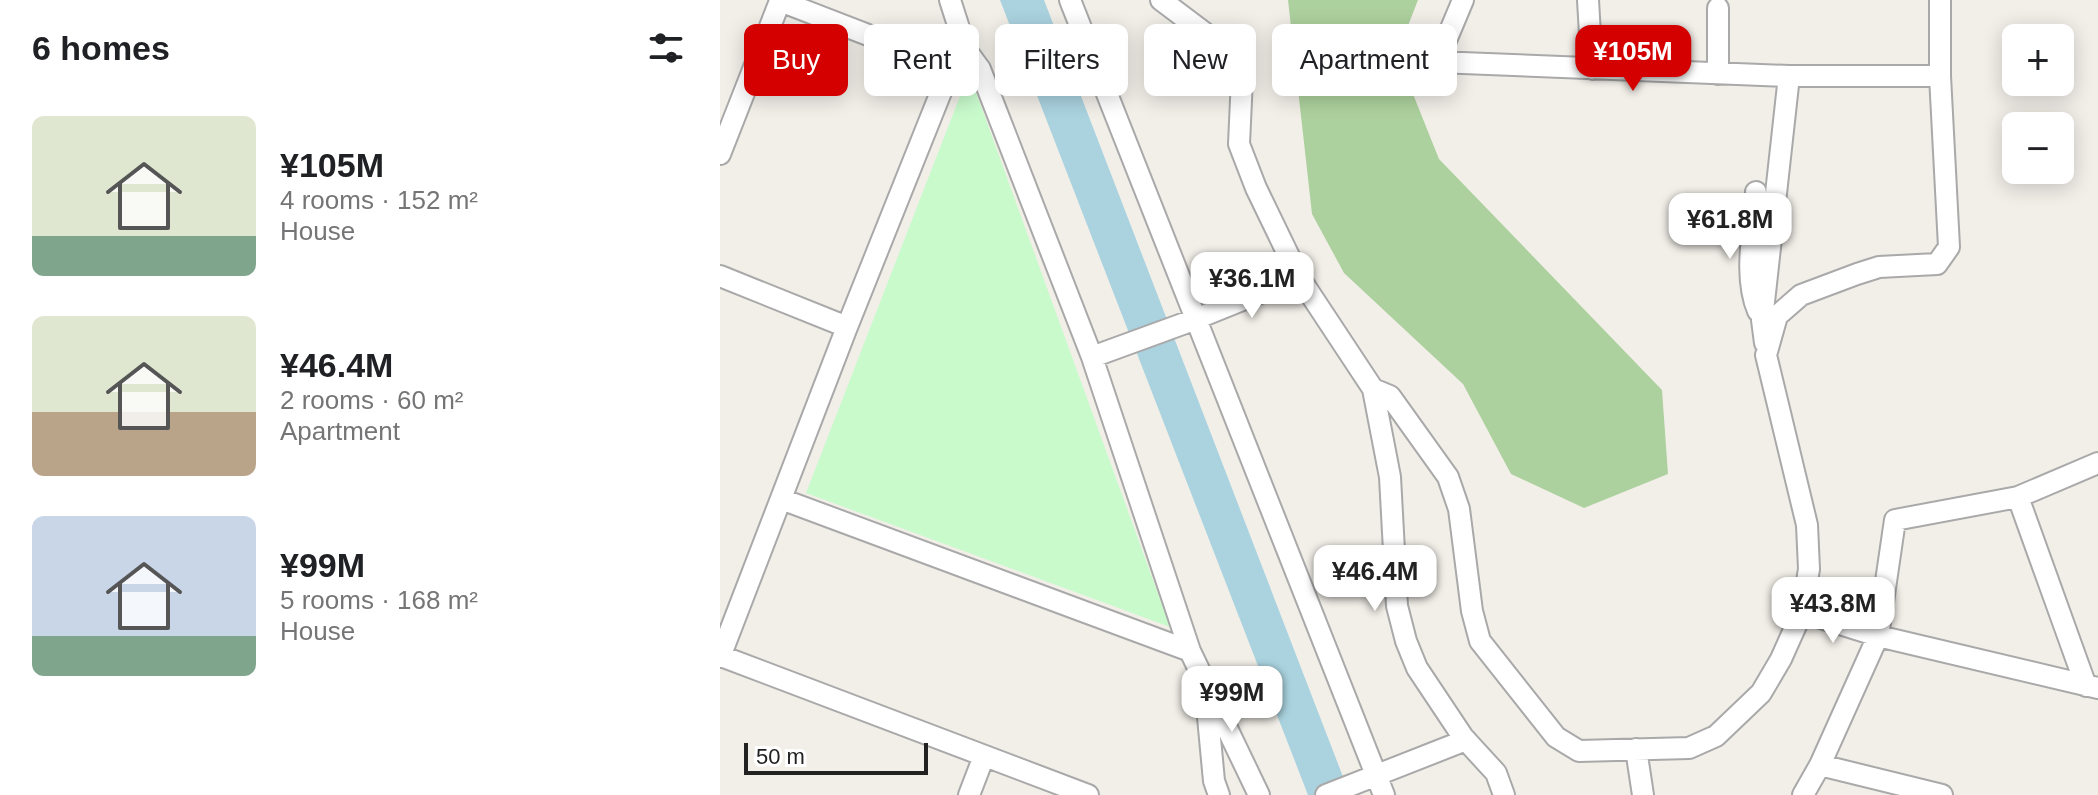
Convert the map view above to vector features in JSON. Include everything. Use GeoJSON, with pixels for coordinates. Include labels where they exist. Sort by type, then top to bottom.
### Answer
{"type":"FeatureCollection","features":[{"type":"Feature","properties":{"kind":"street"},"geometry":{"type":"LineString","coordinates":[[950,0],[958,24]]}},
{"type":"Feature","properties":{"kind":"street"},"geometry":{"type":"LineString","coordinates":[[1070,0],[1370,778],[1384,795]]}},
{"type":"Feature","properties":{"kind":"street"},"geometry":{"type":"LineString","coordinates":[[1161,0],[1230,52],[1242,78],[1239,144],[1256,188],[1299,277],[1373,389],[1390,477],[1397,606],[1406,641],[1417,668],[1466,740],[1496,773],[1504,795]]}},
{"type":"Feature","properties":{"kind":"street"},"geometry":{"type":"LineString","coordinates":[[1463,0],[1437,62],[1789,76],[1940,76]]}},
{"type":"Feature","properties":{"kind":"street"},"geometry":{"type":"LineString","coordinates":[[1588,0],[1592,69]]}},
{"type":"Feature","properties":{"kind":"street"},"geometry":{"type":"LineString","coordinates":[[1766,355],[1777,316],[1801,295],[1879,267],[1937,264],[1949,247],[1940,76],[1940,0]]}},
{"type":"Feature","properties":{"kind":"street"},"geometry":{"type":"LineString","coordinates":[[720,154],[780,1],[864,33]]}},
{"type":"Feature","properties":{"kind":"street"},"geometry":{"type":"LineString","coordinates":[[1718,8],[1718,74]]}},
{"type":"Feature","properties":{"kind":"street"},"geometry":{"type":"LineString","coordinates":[[979,68],[1092,357],[1190,651],[1259,795]]}},
{"type":"Feature","properties":{"kind":"street"},"geometry":{"type":"LineString","coordinates":[[1373,389],[1390,396],[1448,477],[1459,509],[1472,611],[1480,641],[1556,737],[1579,751],[1689,748],[1716,736],[1761,693],[1781,659],[1802,612],[1809,569],[1807,525],[1766,355],[1762,320],[1789,76]]}},
{"type":"Feature","properties":{"kind":"street"},"geometry":{"type":"LineString","coordinates":[[939,96],[720,657],[1088,795]]}},
{"type":"Feature","properties":{"kind":"street"},"geometry":{"type":"LineString","coordinates":[[1756,192],[1752,284],[1753,298],[1762,320]]}},
{"type":"Feature","properties":{"kind":"street"},"geometry":{"type":"LineString","coordinates":[[720,276],[847,327]]}},
{"type":"Feature","properties":{"kind":"street"},"geometry":{"type":"LineString","coordinates":[[1092,357],[1299,277]]}},
{"type":"Feature","properties":{"kind":"street"},"geometry":{"type":"LineString","coordinates":[[1803,795],[1820,765],[1878,636],[1895,520],[2018,497],[2098,463]]}},
{"type":"Feature","properties":{"kind":"street"},"geometry":{"type":"LineString","coordinates":[[2018,497],[2092,687]]}},
{"type":"Feature","properties":{"kind":"street"},"geometry":{"type":"LineString","coordinates":[[781,499],[1190,651]]}},
{"type":"Feature","properties":{"kind":"street"},"geometry":{"type":"LineString","coordinates":[[1802,612],[1878,636],[2092,687]]}},
{"type":"Feature","properties":{"kind":"street"},"geometry":{"type":"LineString","coordinates":[[1204,683],[1214,781],[1219,795]]}},
{"type":"Feature","properties":{"kind":"street"},"geometry":{"type":"LineString","coordinates":[[1326,795],[1466,740]]}},
{"type":"Feature","properties":{"kind":"street"},"geometry":{"type":"LineString","coordinates":[[1636,749],[1643,795]]}},
{"type":"Feature","properties":{"kind":"street"},"geometry":{"type":"LineString","coordinates":[[969,795],[984,756]]}},
{"type":"Feature","properties":{"kind":"street"},"geometry":{"type":"LineString","coordinates":[[1820,765],[1942,795]]}},
{"type":"Feature","properties":{"kind":"green space"},"geometry":{"type":"Polygon","coordinates":[[[1288,0],[1418,0],[1409,24],[1291,24],[1288,0]]]}},
{"type":"Feature","properties":{"kind":"green space"},"geometry":{"type":"Polygon","coordinates":[[[960,96],[977,96],[1170,627],[806,493],[960,96]]]}},
{"type":"Feature","properties":{"kind":"green space"},"geometry":{"type":"Polygon","coordinates":[[[1299,96],[1414,96],[1439,159],[1662,390],[1668,474],[1584,508],[1511,474],[1463,384],[1344,273],[1312,214],[1299,96]]]}},
{"type":"Feature","properties":{"kind":"water"},"geometry":{"type":"Polygon","coordinates":[[[1000,0],[1044,0],[1053,24],[1009,24],[1000,0]]]}},
{"type":"Feature","properties":{"kind":"water"},"geometry":{"type":"Polygon","coordinates":[[[1037,96],[1081,96],[1350,795],[1308,795],[1037,96]]]}}]}
